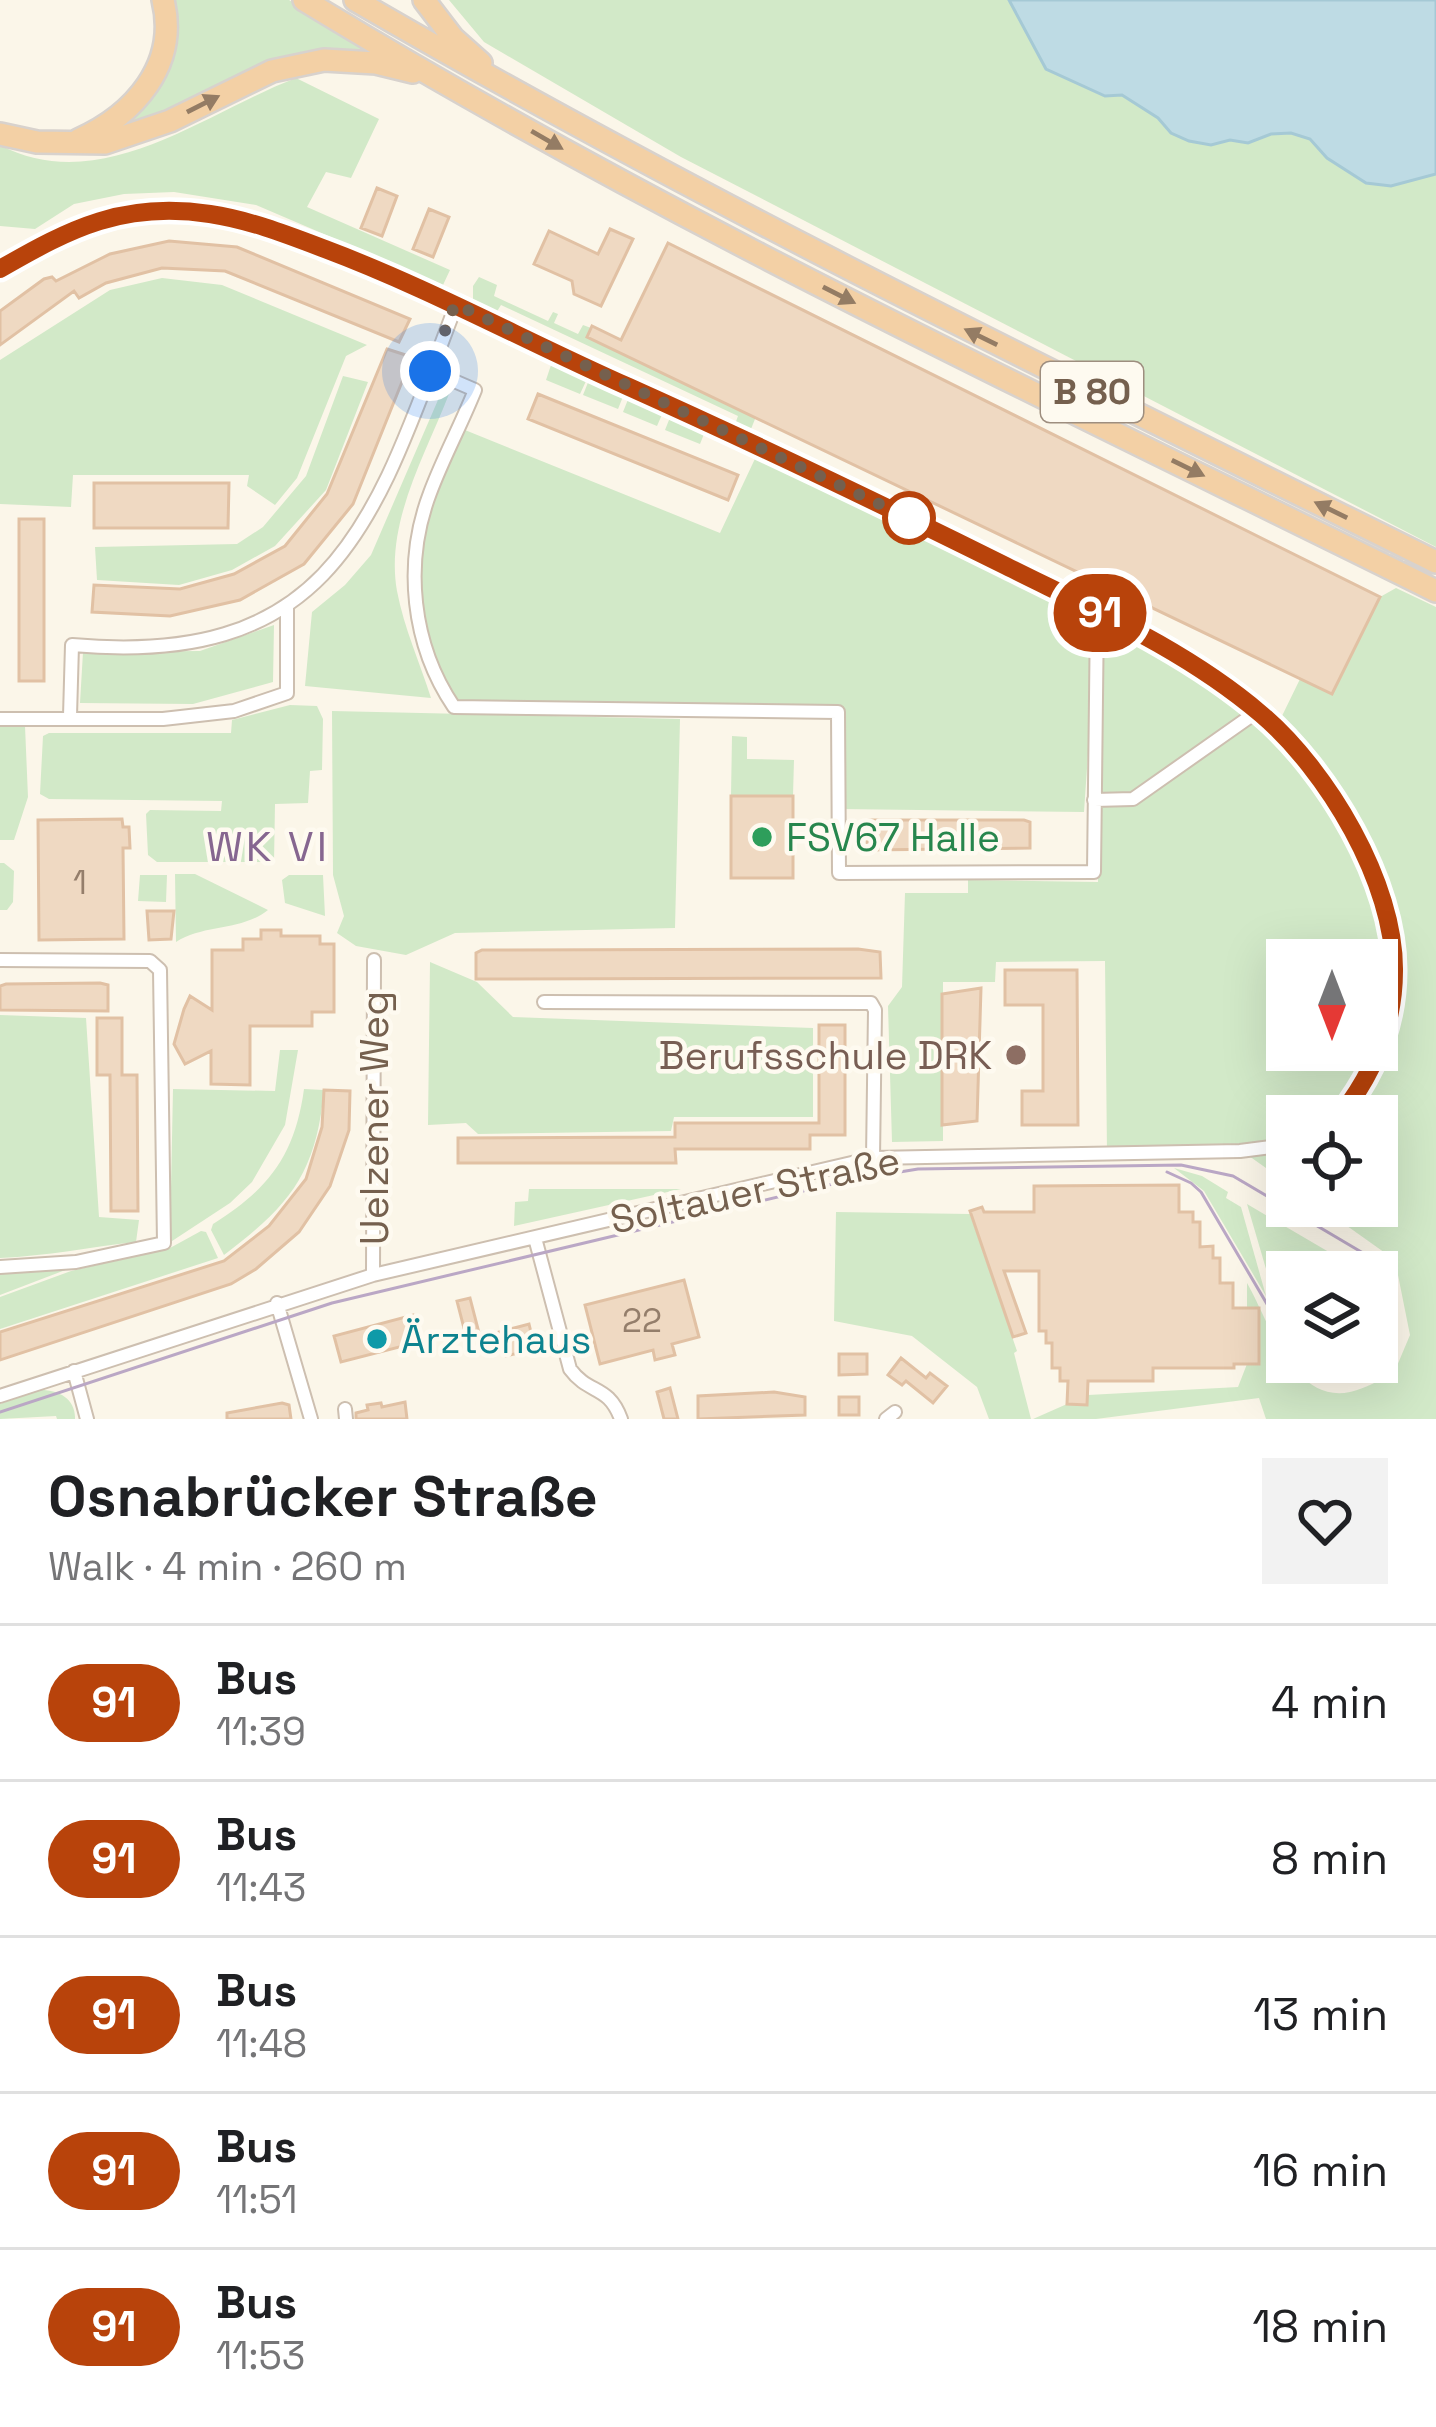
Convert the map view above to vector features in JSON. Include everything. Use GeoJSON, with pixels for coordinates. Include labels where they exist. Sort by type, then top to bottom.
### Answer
{"type":"FeatureCollection","features":[{"type":"Feature","properties":{"kind":"highway"},"geometry":{"type":"LineString","coordinates":[[72,142],[107,127],[132,108],[157,72],[167,31],[163,0]]}},
{"type":"Feature","properties":{"kind":"highway","name":"B 80"},"geometry":{"type":"LineString","coordinates":[[304,0],[598,169],[756,253],[1436,591]]}},
{"type":"Feature","properties":{"kind":"highway","name":"B 80"},"geometry":{"type":"LineString","coordinates":[[355,0],[513,92],[790,241],[1436,562]]}},
{"type":"Feature","properties":{"kind":"highway"},"geometry":{"type":"LineString","coordinates":[[424,0],[454,38],[513,92]]}},
{"type":"Feature","properties":{"kind":"highway"},"geometry":{"type":"LineString","coordinates":[[0,134],[37,142],[105,143],[131,136],[272,71],[324,60],[376,63],[446,81]]}},
{"type":"Feature","properties":{"kind":"street"},"geometry":{"type":"LineString","coordinates":[[0,269],[60,233],[89,223],[163,211],[207,214],[287,235],[371,266],[799,464],[1199,665],[1300,752],[1352,829],[1379,891],[1394,971],[1385,1031],[1372,1070],[1355,1095]]}},
{"type":"Feature","properties":{"kind":"street"},"geometry":{"type":"LineString","coordinates":[[70,716],[72,645],[160,646],[205,641],[252,625],[287,606],[333,568],[371,512],[455,304]]}},
{"type":"Feature","properties":{"kind":"street"},"geometry":{"type":"LineString","coordinates":[[430,371],[475,390],[428,497],[412,563],[419,623],[435,680],[454,707],[838,712],[839,873],[1094,872],[1096,611]]}},
{"type":"Feature","properties":{"kind":"street"},"geometry":{"type":"LineString","coordinates":[[0,719],[163,719],[234,711],[287,693],[287,606]]}},
{"type":"Feature","properties":{"kind":"street"},"geometry":{"type":"LineString","coordinates":[[1094,800],[1133,799],[1258,712]]}},
{"type":"Feature","properties":{"kind":"street"},"geometry":{"type":"LineString","coordinates":[[0,960],[137,960],[150,961],[160,970],[164,1243],[76,1262],[0,1267]]}},
{"type":"Feature","properties":{"kind":"street","name":"Uelzener Weg"},"geometry":{"type":"LineString","coordinates":[[373,1275],[374,960]]}},
{"type":"Feature","properties":{"kind":"street"},"geometry":{"type":"LineString","coordinates":[[544,1002],[871,1003],[875,1010],[873,1157]]}},
{"type":"Feature","properties":{"kind":"street","name":"Soltauer Straße"},"geometry":{"type":"LineString","coordinates":[[0,1396],[373,1275],[873,1157],[1266,1148]]}},
{"type":"Feature","properties":{"kind":"street"},"geometry":{"type":"LineString","coordinates":[[535,1238],[570,1370],[609,1395],[621,1419]]}},
{"type":"Feature","properties":{"kind":"street"},"geometry":{"type":"LineString","coordinates":[[277,1303],[311,1419]]}},
{"type":"Feature","properties":{"kind":"street"},"geometry":{"type":"LineString","coordinates":[[74,1371],[87,1419]]}},
{"type":"Feature","properties":{"kind":"green space"},"geometry":{"type":"Polygon","coordinates":[[[171,0],[289,0],[383,58],[324,52],[108,134],[142,106],[164,78],[173,44],[171,0]]]}},
{"type":"Feature","properties":{"kind":"green space"},"geometry":{"type":"Polygon","coordinates":[[[449,0],[1009,0],[1046,69],[1105,96],[1122,95],[1158,118],[1171,133],[1211,145],[1291,133],[1310,139],[1327,158],[1391,186],[1436,174],[1436,547],[681,157],[484,42],[449,0]]]}},
{"type":"Feature","properties":{"kind":"green space"},"geometry":{"type":"Polygon","coordinates":[[[296,78],[379,119],[351,178],[326,172],[307,207],[450,270],[443,285],[256,205],[174,192],[124,194],[74,204],[35,229],[0,226],[0,145],[38,159],[76,162],[114,156],[189,129],[296,78]]]}},
{"type":"Feature","properties":{"kind":"green space"},"geometry":{"type":"Polygon","coordinates":[[[479,277],[497,285],[494,296],[548,321],[553,312],[558,314],[554,323],[578,334],[583,325],[591,328],[588,337],[752,415],[759,409],[751,429],[734,427],[738,416],[501,305],[496,313],[473,302],[473,286],[479,277]]]}},
{"type":"Feature","properties":{"kind":"green space"},"geometry":{"type":"Polygon","coordinates":[[[162,278],[222,285],[367,345],[346,356],[297,478],[275,505],[247,486],[249,475],[73,475],[71,507],[0,504],[0,360],[110,290],[162,278]]]}},
{"type":"Feature","properties":{"kind":"green space"},"geometry":{"type":"Polygon","coordinates":[[[551,365],[587,379],[580,394],[546,380],[551,365]]]}},
{"type":"Feature","properties":{"kind":"green space"},"geometry":{"type":"Polygon","coordinates":[[[343,376],[368,382],[326,490],[275,546],[232,570],[179,585],[97,580],[95,547],[237,544],[263,527],[306,476],[343,376]]]}},
{"type":"Feature","properties":{"kind":"green space"},"geometry":{"type":"Polygon","coordinates":[[[589,380],[624,394],[618,409],[583,395],[589,380]]]}},
{"type":"Feature","properties":{"kind":"green space"},"geometry":{"type":"Polygon","coordinates":[[[441,393],[449,394],[402,515],[395,566],[404,618],[431,698],[305,686],[312,612],[371,555],[441,393]]]}},
{"type":"Feature","properties":{"kind":"green space"},"geometry":{"type":"Polygon","coordinates":[[[629,397],[664,410],[657,426],[623,412],[629,397]]]}},
{"type":"Feature","properties":{"kind":"green space"},"geometry":{"type":"Polygon","coordinates":[[[671,415],[706,429],[700,444],[665,430],[671,415]]]}},
{"type":"Feature","properties":{"kind":"green space"},"geometry":{"type":"Polygon","coordinates":[[[460,428],[720,533],[761,446],[1199,665],[1309,762],[1281,718],[1300,679],[1332,694],[1380,597],[1396,588],[1436,607],[1436,1419],[1266,1419],[1259,1398],[1096,1419],[1033,1419],[1067,1404],[1087,1405],[1088,1395],[1238,1387],[1247,1364],[1259,1363],[1259,1309],[1247,1308],[1247,1283],[1266,1321],[1266,1383],[1310,1383],[1330,1392],[1350,1392],[1373,1383],[1398,1383],[1398,1364],[1410,1335],[1398,1251],[1382,1251],[1349,1227],[1398,1227],[1398,1095],[1266,1095],[1266,1168],[1242,1151],[1107,1153],[1105,961],[996,962],[995,982],[943,982],[943,1141],[892,1142],[888,1006],[902,987],[905,893],[968,893],[968,880],[1098,882],[1096,637],[1084,812],[840,809],[838,713],[454,707],[434,675],[413,561],[428,497],[460,428]]]}},
{"type":"Feature","properties":{"kind":"green space"},"geometry":{"type":"Polygon","coordinates":[[[274,625],[273,682],[193,704],[80,703],[83,652],[200,651],[274,625]]]}},
{"type":"Feature","properties":{"kind":"green space"},"geometry":{"type":"Polygon","coordinates":[[[290,705],[317,706],[323,719],[322,770],[310,771],[308,803],[275,804],[274,862],[157,862],[148,855],[146,814],[150,810],[221,811],[222,801],[49,799],[40,794],[43,736],[49,733],[231,733],[232,720],[290,705]]]}},
{"type":"Feature","properties":{"kind":"green space"},"geometry":{"type":"Polygon","coordinates":[[[332,711],[680,719],[675,928],[455,933],[406,955],[356,946],[337,933],[344,916],[333,875],[332,711]]]}},
{"type":"Feature","properties":{"kind":"green space"},"geometry":{"type":"Polygon","coordinates":[[[25,726],[28,797],[14,840],[0,840],[0,727],[25,726]]]}},
{"type":"Feature","properties":{"kind":"green space"},"geometry":{"type":"Polygon","coordinates":[[[732,736],[747,737],[747,759],[794,760],[793,796],[731,796],[732,736]]]}},
{"type":"Feature","properties":{"kind":"green space"},"geometry":{"type":"Polygon","coordinates":[[[0,863],[14,871],[13,902],[7,910],[0,910],[0,863]]]}},
{"type":"Feature","properties":{"kind":"green space"},"geometry":{"type":"Polygon","coordinates":[[[175,874],[195,874],[268,910],[176,942],[175,874]]]}},
{"type":"Feature","properties":{"kind":"green space"},"geometry":{"type":"Polygon","coordinates":[[[140,875],[167,875],[166,902],[138,901],[140,875]]]}},
{"type":"Feature","properties":{"kind":"green space"},"geometry":{"type":"Polygon","coordinates":[[[289,875],[323,875],[325,916],[285,903],[282,880],[289,875]]]}},
{"type":"Feature","properties":{"kind":"green space"},"geometry":{"type":"Polygon","coordinates":[[[430,962],[477,982],[513,1017],[813,1028],[813,1117],[674,1117],[671,1131],[478,1134],[466,1123],[428,1125],[430,962]]]}},
{"type":"Feature","properties":{"kind":"green space"},"geometry":{"type":"Polygon","coordinates":[[[0,1015],[86,1018],[99,1217],[139,1220],[136,1242],[0,1258],[0,1015]]]}},
{"type":"Feature","properties":{"kind":"green space"},"geometry":{"type":"Polygon","coordinates":[[[280,1050],[298,1050],[285,1125],[252,1182],[230,1203],[150,1251],[68,1269],[0,1295],[0,1273],[67,1267],[170,1236],[173,1089],[275,1091],[280,1050]]]}},
{"type":"Feature","properties":{"kind":"green space"},"geometry":{"type":"Polygon","coordinates":[[[304,1089],[324,1090],[306,1166],[283,1203],[224,1255],[211,1230],[213,1224],[250,1197],[276,1168],[294,1133],[304,1089]]]}},
{"type":"Feature","properties":{"kind":"green space"},"geometry":{"type":"Polygon","coordinates":[[[1174,1168],[1202,1176],[1228,1192],[1226,1198],[1241,1207],[1266,1296],[1204,1191],[1174,1168]]]}},
{"type":"Feature","properties":{"kind":"green space"},"geometry":{"type":"Polygon","coordinates":[[[529,1189],[681,1189],[514,1226],[515,1202],[528,1201],[529,1189]]]}},
{"type":"Feature","properties":{"kind":"green space"},"geometry":{"type":"Polygon","coordinates":[[[1247,1204],[1266,1215],[1266,1227],[1286,1227],[1327,1251],[1266,1251],[1266,1269],[1247,1204]]]}},
{"type":"Feature","properties":{"kind":"green space"},"geometry":{"type":"Polygon","coordinates":[[[836,1212],[970,1214],[1017,1351],[1031,1419],[989,1419],[977,1387],[912,1336],[834,1321],[836,1212]]]}},
{"type":"Feature","properties":{"kind":"green space"},"geometry":{"type":"Polygon","coordinates":[[[206,1232],[218,1258],[0,1329],[0,1297],[71,1271],[170,1248],[206,1232]]]}},
{"type":"Feature","properties":{"kind":"green space"},"geometry":{"type":"Polygon","coordinates":[[[41,1390],[66,1397],[75,1419],[0,1419],[0,1404],[41,1390]]]}},
{"type":"Feature","properties":{"kind":"water"},"geometry":{"type":"Polygon","coordinates":[[[1009,0],[1436,0],[1436,174],[1391,186],[1366,183],[1327,158],[1310,139],[1291,133],[1248,143],[1189,141],[1122,95],[1105,96],[1046,69],[1009,0]]]}},
{"type":"Feature","properties":{"kind":"building"},"geometry":{"type":"Polygon","coordinates":[[[377,188],[397,196],[382,236],[361,228],[377,188]]]}},
{"type":"Feature","properties":{"kind":"building"},"geometry":{"type":"Polygon","coordinates":[[[429,209],[449,217],[433,257],[413,249],[429,209]]]}},
{"type":"Feature","properties":{"kind":"building"},"geometry":{"type":"Polygon","coordinates":[[[610,229],[633,239],[601,306],[574,294],[572,281],[534,264],[549,231],[598,254],[610,229]]]}},
{"type":"Feature","properties":{"kind":"building"},"geometry":{"type":"Polygon","coordinates":[[[169,241],[237,247],[410,319],[399,342],[225,271],[162,268],[106,283],[79,298],[74,291],[0,345],[0,311],[44,279],[56,281],[110,254],[169,241]]]}},
{"type":"Feature","properties":{"kind":"building"},"geometry":{"type":"Polygon","coordinates":[[[668,243],[1380,597],[1332,694],[587,337],[592,326],[621,340],[668,243]]]}},
{"type":"Feature","properties":{"kind":"building"},"geometry":{"type":"Polygon","coordinates":[[[387,349],[412,357],[353,504],[304,564],[240,600],[170,616],[92,612],[94,585],[180,589],[234,574],[285,546],[327,494],[387,349]]]}},
{"type":"Feature","properties":{"kind":"building"},"geometry":{"type":"Polygon","coordinates":[[[538,394],[738,475],[728,500],[528,419],[538,394]]]}},
{"type":"Feature","properties":{"kind":"building"},"geometry":{"type":"Polygon","coordinates":[[[94,483],[229,483],[228,528],[94,528],[94,483]]]}},
{"type":"Feature","properties":{"kind":"building"},"geometry":{"type":"Polygon","coordinates":[[[19,519],[44,519],[44,681],[19,681],[19,519]]]}},
{"type":"Feature","properties":{"kind":"building","name":"FSV67 Halle"},"geometry":{"type":"Polygon","coordinates":[[[731,796],[793,796],[793,878],[731,878],[731,796]]]}},
{"type":"Feature","properties":{"kind":"building"},"geometry":{"type":"Polygon","coordinates":[[[122,819],[123,827],[129,827],[130,848],[123,848],[124,939],[39,940],[38,820],[122,819]]]}},
{"type":"Feature","properties":{"kind":"building"},"geometry":{"type":"Polygon","coordinates":[[[868,820],[1024,820],[1030,822],[1030,848],[867,850],[868,820]]]}},
{"type":"Feature","properties":{"kind":"building"},"geometry":{"type":"Polygon","coordinates":[[[147,911],[174,911],[171,939],[149,940],[147,911]]]}},
{"type":"Feature","properties":{"kind":"building"},"geometry":{"type":"Polygon","coordinates":[[[261,930],[281,930],[281,936],[320,936],[320,944],[334,944],[334,1012],[312,1012],[312,1026],[250,1026],[250,1085],[211,1084],[211,1051],[185,1064],[174,1044],[184,1009],[190,996],[212,1010],[212,950],[243,950],[243,939],[261,939],[261,930]]]}},
{"type":"Feature","properties":{"kind":"building"},"geometry":{"type":"Polygon","coordinates":[[[482,950],[880,952],[881,978],[476,979],[476,953],[482,950]]]}},
{"type":"Feature","properties":{"kind":"building"},"geometry":{"type":"Polygon","coordinates":[[[1005,970],[1077,970],[1078,1125],[1022,1125],[1022,1091],[1043,1091],[1043,1005],[1005,1005],[1005,970]]]}},
{"type":"Feature","properties":{"kind":"building"},"geometry":{"type":"Polygon","coordinates":[[[6,984],[108,985],[108,1011],[0,1010],[0,986],[6,984]]]}},
{"type":"Feature","properties":{"kind":"building"},"geometry":{"type":"Polygon","coordinates":[[[981,988],[977,1121],[942,1125],[942,994],[981,988]]]}},
{"type":"Feature","properties":{"kind":"building"},"geometry":{"type":"Polygon","coordinates":[[[97,1018],[122,1018],[122,1075],[137,1075],[138,1211],[111,1211],[110,1075],[97,1075],[97,1018]]]}},
{"type":"Feature","properties":{"kind":"building"},"geometry":{"type":"Polygon","coordinates":[[[819,1025],[845,1025],[845,1135],[810,1135],[810,1149],[675,1149],[676,1163],[458,1163],[458,1138],[675,1137],[675,1123],[819,1123],[819,1025]]]}},
{"type":"Feature","properties":{"kind":"building"},"geometry":{"type":"Polygon","coordinates":[[[324,1090],[350,1091],[349,1130],[330,1186],[299,1232],[256,1269],[231,1284],[0,1360],[0,1332],[224,1261],[269,1226],[306,1179],[322,1127],[324,1090]]]}},
{"type":"Feature","properties":{"kind":"building"},"geometry":{"type":"Polygon","coordinates":[[[1179,1185],[1179,1212],[1193,1212],[1193,1222],[1200,1222],[1200,1247],[1213,1246],[1213,1258],[1220,1258],[1220,1283],[1233,1283],[1233,1308],[1259,1308],[1259,1364],[1153,1368],[1153,1381],[1088,1381],[1087,1405],[1067,1404],[1068,1381],[1060,1381],[1060,1368],[1052,1368],[1052,1343],[1046,1343],[1046,1331],[1039,1331],[1039,1271],[1004,1271],[1026,1333],[1013,1337],[970,1211],[982,1207],[984,1212],[1034,1212],[1034,1186],[1179,1185]]]}},
{"type":"Feature","properties":{"kind":"building"},"geometry":{"type":"Polygon","coordinates":[[[684,1280],[699,1337],[672,1344],[675,1355],[655,1360],[653,1350],[600,1364],[585,1305],[684,1280]]]}},
{"type":"Feature","properties":{"kind":"building"},"geometry":{"type":"Polygon","coordinates":[[[470,1298],[479,1333],[466,1336],[457,1301],[470,1298]]]}},
{"type":"Feature","properties":{"kind":"building","name":"Ärztehaus"},"geometry":{"type":"Polygon","coordinates":[[[413,1315],[419,1342],[341,1362],[334,1336],[413,1315]]]}},
{"type":"Feature","properties":{"kind":"building"},"geometry":{"type":"Polygon","coordinates":[[[529,1324],[535,1349],[506,1356],[499,1332],[529,1324]]]}},
{"type":"Feature","properties":{"kind":"building"},"geometry":{"type":"Polygon","coordinates":[[[839,1354],[867,1354],[867,1374],[839,1375],[839,1354]]]}},
{"type":"Feature","properties":{"kind":"building"},"geometry":{"type":"Polygon","coordinates":[[[901,1358],[926,1378],[930,1373],[947,1386],[933,1403],[906,1381],[902,1385],[888,1375],[901,1358]]]}},
{"type":"Feature","properties":{"kind":"building"},"geometry":{"type":"Polygon","coordinates":[[[670,1388],[678,1419],[664,1419],[657,1392],[670,1388]]]}},
{"type":"Feature","properties":{"kind":"building"},"geometry":{"type":"Polygon","coordinates":[[[774,1392],[805,1397],[805,1415],[698,1419],[698,1396],[774,1392]]]}},
{"type":"Feature","properties":{"kind":"building"},"geometry":{"type":"Polygon","coordinates":[[[839,1397],[859,1397],[859,1415],[839,1415],[839,1397]]]}},
{"type":"Feature","properties":{"kind":"building"},"geometry":{"type":"Polygon","coordinates":[[[405,1402],[407,1419],[356,1419],[356,1413],[368,1410],[367,1405],[405,1402]]]}},
{"type":"Feature","properties":{"kind":"building"},"geometry":{"type":"Polygon","coordinates":[[[289,1405],[291,1419],[227,1419],[227,1413],[289,1405]]]}},
{"type":"Feature","properties":{"kind":"tram line"},"geometry":{"type":"LineString","coordinates":[[0,1412],[332,1303],[845,1181],[918,1169],[1181,1165],[1233,1176],[1360,1251]]}},
{"type":"Feature","properties":{"kind":"tram line"},"geometry":{"type":"LineString","coordinates":[[1167,1172],[1201,1192],[1266,1302]]}},
{"type":"Feature","properties":{"kind":"bus line","name":"91"},"geometry":{"type":"LineString","coordinates":[[0,269],[60,233],[142,213],[207,214],[287,235],[371,266],[799,464],[1199,665],[1300,752],[1352,829],[1379,891],[1394,971],[1385,1031],[1372,1070],[1357,1095]]}},
{"type":"Feature","properties":{"kind":"place","name":"FSV67 Halle"},"geometry":{"type":"Point","coordinates":[762,837]}},
{"type":"Feature","properties":{"kind":"place","name":"Berufsschule DRK"},"geometry":{"type":"Point","coordinates":[1016,1055]}},
{"type":"Feature","properties":{"kind":"place","name":"Ärztehaus"},"geometry":{"type":"Point","coordinates":[377,1339]}},
{"type":"Feature","properties":{"kind":"district","name":"WK VI"},"geometry":{"type":"Point","coordinates":[268,846]}},
{"type":"Feature","properties":{"kind":"route"},"geometry":{"type":"LineString","coordinates":[[430,371],[455,304],[909,518]]}}]}
